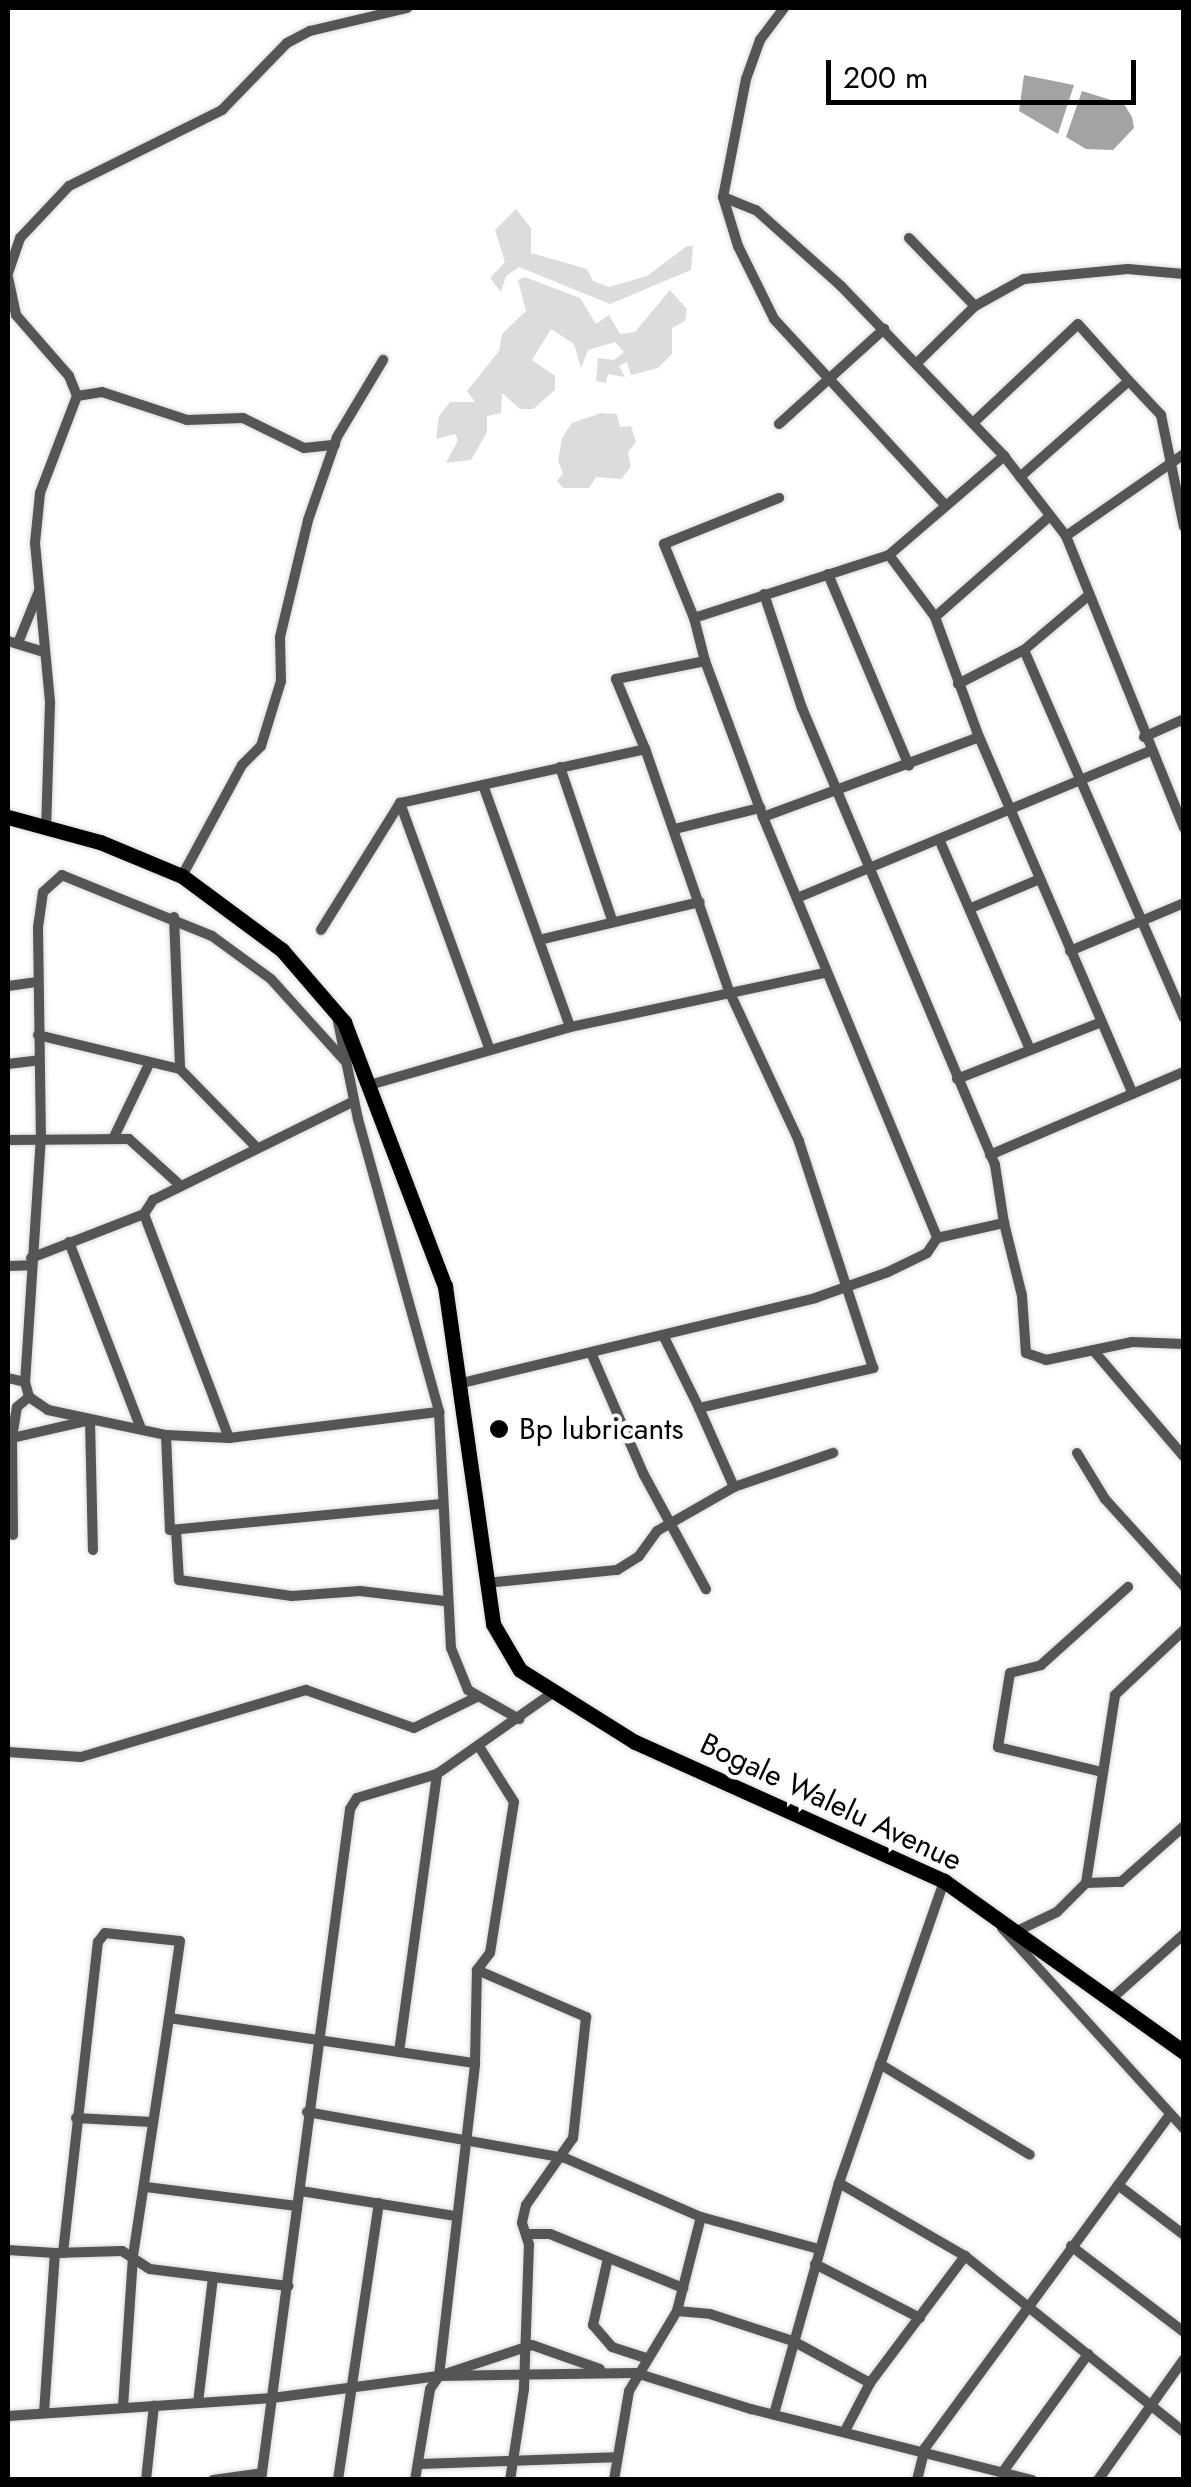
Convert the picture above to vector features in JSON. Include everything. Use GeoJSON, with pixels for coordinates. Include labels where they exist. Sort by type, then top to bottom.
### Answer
{"type":"FeatureCollection","features":[{"type":"Feature","properties":{"kind":"highway"},"geometry":{"type":"LineString","coordinates":[[8,817],[182,876],[282,950],[336,1011],[372,1084],[445,1286],[462,1383],[486,1583]]}},
{"type":"Feature","properties":{"kind":"highway","name":"Bogale Walelu Avenue"},"geometry":{"type":"LineString","coordinates":[[486,1583],[493,1624],[520,1670],[547,1691],[635,1742],[944,1881],[1184,2052]]}},
{"type":"Feature","properties":{"kind":"street"},"geometry":{"type":"LineString","coordinates":[[46,827],[40,493],[76,396],[69,376],[16,315],[8,275],[20,238],[69,186],[222,110],[286,43],[310,30],[407,8]]}},
{"type":"Feature","properties":{"kind":"street"},"geometry":{"type":"LineString","coordinates":[[784,8],[760,40],[746,79],[724,197],[758,296],[945,506]]}},
{"type":"Feature","properties":{"kind":"street"},"geometry":{"type":"LineString","coordinates":[[724,197],[756,210],[884,329],[1004,456],[1066,536],[1184,828]]}},
{"type":"Feature","properties":{"kind":"street"},"geometry":{"type":"LineString","coordinates":[[909,238],[975,306]]}},
{"type":"Feature","properties":{"kind":"street"},"geometry":{"type":"LineString","coordinates":[[917,363],[975,306],[1024,278],[1128,269],[1184,274]]}},
{"type":"Feature","properties":{"kind":"street"},"geometry":{"type":"LineString","coordinates":[[973,422],[1078,324],[1161,415],[1167,462],[1184,527]]}},
{"type":"Feature","properties":{"kind":"street"},"geometry":{"type":"LineString","coordinates":[[779,424],[884,329]]}},
{"type":"Feature","properties":{"kind":"street"},"geometry":{"type":"LineString","coordinates":[[182,876],[242,765],[261,746],[281,681],[280,637],[308,520],[334,444],[382,360]]}},
{"type":"Feature","properties":{"kind":"street"},"geometry":{"type":"LineString","coordinates":[[1020,477],[1129,382]]}},
{"type":"Feature","properties":{"kind":"street"},"geometry":{"type":"LineString","coordinates":[[76,396],[102,392],[186,420],[242,418],[304,448],[334,444]]}},
{"type":"Feature","properties":{"kind":"street"},"geometry":{"type":"LineString","coordinates":[[1066,536],[1167,462],[1184,454]]}},
{"type":"Feature","properties":{"kind":"street"},"geometry":{"type":"LineString","coordinates":[[694,618],[889,555],[1004,456]]}},
{"type":"Feature","properties":{"kind":"street"},"geometry":{"type":"LineString","coordinates":[[779,498],[664,544],[823,973],[937,1238]]}},
{"type":"Feature","properties":{"kind":"street"},"geometry":{"type":"LineString","coordinates":[[935,617],[1050,516]]}},
{"type":"Feature","properties":{"kind":"street"},"geometry":{"type":"LineString","coordinates":[[889,555],[935,617],[979,737],[1133,1094]]}},
{"type":"Feature","properties":{"kind":"street"},"geometry":{"type":"LineString","coordinates":[[828,574],[909,766]]}},
{"type":"Feature","properties":{"kind":"street"},"geometry":{"type":"LineString","coordinates":[[39,591],[13,642],[44,652]]}},
{"type":"Feature","properties":{"kind":"street"},"geometry":{"type":"LineString","coordinates":[[764,594],[838,794],[990,1155],[1022,1296],[1026,1353],[1046,1360],[1132,1342],[1184,1344]]}},
{"type":"Feature","properties":{"kind":"street"},"geometry":{"type":"LineString","coordinates":[[958,684],[1024,650],[1089,596]]}},
{"type":"Feature","properties":{"kind":"street"},"geometry":{"type":"LineString","coordinates":[[1024,650],[1184,1018]]}},
{"type":"Feature","properties":{"kind":"street"},"geometry":{"type":"LineString","coordinates":[[699,1408],[873,1368],[799,1141],[728,991],[675,829],[616,679],[705,661]]}},
{"type":"Feature","properties":{"kind":"street"},"geometry":{"type":"LineString","coordinates":[[1144,737],[1184,720]]}},
{"type":"Feature","properties":{"kind":"street"},"geometry":{"type":"LineString","coordinates":[[675,829],[838,794],[979,737]]}},
{"type":"Feature","properties":{"kind":"street"},"geometry":{"type":"LineString","coordinates":[[321,930],[400,803],[645,749]]}},
{"type":"Feature","properties":{"kind":"street"},"geometry":{"type":"LineString","coordinates":[[797,898],[1150,751]]}},
{"type":"Feature","properties":{"kind":"street"},"geometry":{"type":"LineString","coordinates":[[560,767],[612,920]]}},
{"type":"Feature","properties":{"kind":"street"},"geometry":{"type":"LineString","coordinates":[[483,785],[570,1027]]}},
{"type":"Feature","properties":{"kind":"street"},"geometry":{"type":"LineString","coordinates":[[400,803],[488,1048]]}},
{"type":"Feature","properties":{"kind":"street"},"geometry":{"type":"LineString","coordinates":[[940,839],[1030,1049]]}},
{"type":"Feature","properties":{"kind":"street"},"geometry":{"type":"LineString","coordinates":[[344,1061],[271,979],[174,917],[62,875],[43,892],[38,982],[41,1136],[24,1382],[28,1397],[48,1410],[90,1420],[166,1435],[228,1438],[439,1412]]}},
{"type":"Feature","properties":{"kind":"street"},"geometry":{"type":"LineString","coordinates":[[972,908],[1040,879]]}},
{"type":"Feature","properties":{"kind":"street"},"geometry":{"type":"LineString","coordinates":[[539,940],[700,902]]}},
{"type":"Feature","properties":{"kind":"street"},"geometry":{"type":"LineString","coordinates":[[1070,951],[1184,903]]}},
{"type":"Feature","properties":{"kind":"street"},"geometry":{"type":"LineString","coordinates":[[174,917],[180,1070]]}},
{"type":"Feature","properties":{"kind":"street"},"geometry":{"type":"LineString","coordinates":[[372,1084],[570,1027],[823,973]]}},
{"type":"Feature","properties":{"kind":"street"},"geometry":{"type":"LineString","coordinates":[[8,986],[38,982]]}},
{"type":"Feature","properties":{"kind":"street"},"geometry":{"type":"LineString","coordinates":[[336,1011],[354,1100],[439,1412],[444,1601],[451,1648],[477,1697],[519,1719]]}},
{"type":"Feature","properties":{"kind":"street"},"geometry":{"type":"LineString","coordinates":[[957,1079],[1100,1023]]}},
{"type":"Feature","properties":{"kind":"street"},"geometry":{"type":"LineString","coordinates":[[38,1035],[180,1070],[257,1148]]}},
{"type":"Feature","properties":{"kind":"street"},"geometry":{"type":"LineString","coordinates":[[8,1064],[39,1060]]}},
{"type":"Feature","properties":{"kind":"street"},"geometry":{"type":"LineString","coordinates":[[113,1139],[150,1062]]}},
{"type":"Feature","properties":{"kind":"street"},"geometry":{"type":"LineString","coordinates":[[990,1155],[1184,1072]]}},
{"type":"Feature","properties":{"kind":"street"},"geometry":{"type":"LineString","coordinates":[[8,1266],[31,1261],[144,1214],[153,1200],[354,1100]]}},
{"type":"Feature","properties":{"kind":"street"},"geometry":{"type":"LineString","coordinates":[[8,1140],[41,1136],[129,1139],[181,1186]]}},
{"type":"Feature","properties":{"kind":"street"},"geometry":{"type":"LineString","coordinates":[[144,1214],[228,1438]]}},
{"type":"Feature","properties":{"kind":"street"},"geometry":{"type":"LineString","coordinates":[[462,1383],[849,1288],[927,1253],[937,1238],[1004,1223]]}},
{"type":"Feature","properties":{"kind":"street"},"geometry":{"type":"LineString","coordinates":[[69,1242],[140,1429]]}},
{"type":"Feature","properties":{"kind":"street"},"geometry":{"type":"LineString","coordinates":[[664,1336],[734,1487]]}},
{"type":"Feature","properties":{"kind":"street"},"geometry":{"type":"LineString","coordinates":[[1093,1350],[1184,1457]]}},
{"type":"Feature","properties":{"kind":"street"},"geometry":{"type":"LineString","coordinates":[[592,1354],[669,1524],[706,1590]]}},
{"type":"Feature","properties":{"kind":"street"},"geometry":{"type":"LineString","coordinates":[[8,1378],[24,1382]]}},
{"type":"Feature","properties":{"kind":"street"},"geometry":{"type":"LineString","coordinates":[[13,1535],[12,1438],[17,1407],[28,1397]]}},
{"type":"Feature","properties":{"kind":"street"},"geometry":{"type":"LineString","coordinates":[[12,1438],[90,1420]]}},
{"type":"Feature","properties":{"kind":"street"},"geometry":{"type":"LineString","coordinates":[[90,1420],[93,1550]]}},
{"type":"Feature","properties":{"kind":"street"},"geometry":{"type":"LineString","coordinates":[[166,1435],[170,1530],[442,1504]]}},
{"type":"Feature","properties":{"kind":"street"},"geometry":{"type":"LineString","coordinates":[[1077,1453],[1105,1498],[1184,1586]]}},
{"type":"Feature","properties":{"kind":"street"},"geometry":{"type":"LineString","coordinates":[[486,1583],[617,1570],[669,1524],[734,1487],[832,1454]]}},
{"type":"Feature","properties":{"kind":"street"},"geometry":{"type":"LineString","coordinates":[[176,1530],[179,1580],[292,1596],[360,1591],[444,1601]]}},
{"type":"Feature","properties":{"kind":"street"},"geometry":{"type":"LineString","coordinates":[[1102,1772],[998,1747],[1010,1673],[1040,1665],[1128,1587]]}},
{"type":"Feature","properties":{"kind":"street"},"geometry":{"type":"LineString","coordinates":[[1017,1931],[1057,1912],[1086,1883],[1115,1694],[1184,1630]]}},
{"type":"Feature","properties":{"kind":"street"},"geometry":{"type":"LineString","coordinates":[[8,1752],[80,1756],[306,1690],[414,1728],[477,1697]]}},
{"type":"Feature","properties":{"kind":"street"},"geometry":{"type":"LineString","coordinates":[[213,2480],[261,2476],[301,2190],[306,2112],[320,2040],[350,1809],[358,1798],[436,1774],[480,1748],[519,1719],[547,1691]]}},
{"type":"Feature","properties":{"kind":"street"},"geometry":{"type":"LineString","coordinates":[[415,2480],[430,2390],[439,2376],[475,2063],[476,1970],[490,1953],[514,1802],[480,1748]]}},
{"type":"Feature","properties":{"kind":"street"},"geometry":{"type":"LineString","coordinates":[[399,2052],[436,1774]]}},
{"type":"Feature","properties":{"kind":"street"},"geometry":{"type":"LineString","coordinates":[[1086,1883],[1121,1882],[1184,1826]]}},
{"type":"Feature","properties":{"kind":"street"},"geometry":{"type":"LineString","coordinates":[[774,2414],[839,2183],[944,1881]]}},
{"type":"Feature","properties":{"kind":"street"},"geometry":{"type":"LineString","coordinates":[[985,1909],[1168,2117],[1184,2129]]}},
{"type":"Feature","properties":{"kind":"street"},"geometry":{"type":"LineString","coordinates":[[44,2412],[59,2253],[98,1942],[106,1933],[180,1941],[134,2256],[123,2408]]}},
{"type":"Feature","properties":{"kind":"street"},"geometry":{"type":"LineString","coordinates":[[1109,2001],[1184,1934]]}},
{"type":"Feature","properties":{"kind":"street"},"geometry":{"type":"LineString","coordinates":[[476,1970],[586,2017],[573,2138],[564,2158],[526,2205],[523,2373],[510,2480]]}},
{"type":"Feature","properties":{"kind":"street"},"geometry":{"type":"LineString","coordinates":[[169,2018],[475,2063]]}},
{"type":"Feature","properties":{"kind":"street"},"geometry":{"type":"LineString","coordinates":[[880,2064],[1030,2155]]}},
{"type":"Feature","properties":{"kind":"street"},"geometry":{"type":"LineString","coordinates":[[306,2112],[465,2136],[564,2158],[702,2217],[819,2250]]}},
{"type":"Feature","properties":{"kind":"street"},"geometry":{"type":"LineString","coordinates":[[917,2480],[924,2448],[1168,2117]]}},
{"type":"Feature","properties":{"kind":"street"},"geometry":{"type":"LineString","coordinates":[[76,2118],[152,2122]]}},
{"type":"Feature","properties":{"kind":"street"},"geometry":{"type":"LineString","coordinates":[[839,2183],[965,2256],[1184,2432]]}},
{"type":"Feature","properties":{"kind":"street"},"geometry":{"type":"LineString","coordinates":[[1118,2185],[1184,2234]]}},
{"type":"Feature","properties":{"kind":"street"},"geometry":{"type":"LineString","coordinates":[[146,2187],[297,2206]]}},
{"type":"Feature","properties":{"kind":"street"},"geometry":{"type":"LineString","coordinates":[[301,2190],[456,2216]]}},
{"type":"Feature","properties":{"kind":"street"},"geometry":{"type":"LineString","coordinates":[[338,2480],[379,2203]]}},
{"type":"Feature","properties":{"kind":"street"},"geometry":{"type":"LineString","coordinates":[[614,2480],[636,2372],[677,2311],[702,2217]]}},
{"type":"Feature","properties":{"kind":"street"},"geometry":{"type":"LineString","coordinates":[[526,2234],[550,2234],[683,2288]]}},
{"type":"Feature","properties":{"kind":"street"},"geometry":{"type":"LineString","coordinates":[[1071,2246],[1184,2332]]}},
{"type":"Feature","properties":{"kind":"street"},"geometry":{"type":"LineString","coordinates":[[8,2250],[134,2256],[150,2268],[288,2286]]}},
{"type":"Feature","properties":{"kind":"street"},"geometry":{"type":"LineString","coordinates":[[846,2429],[870,2382],[965,2256]]}},
{"type":"Feature","properties":{"kind":"street"},"geometry":{"type":"LineString","coordinates":[[608,2258],[593,2325],[612,2347],[646,2358]]}},
{"type":"Feature","properties":{"kind":"street"},"geometry":{"type":"LineString","coordinates":[[815,2264],[920,2318]]}},
{"type":"Feature","properties":{"kind":"street"},"geometry":{"type":"LineString","coordinates":[[198,2402],[213,2277]]}},
{"type":"Feature","properties":{"kind":"street"},"geometry":{"type":"LineString","coordinates":[[677,2311],[710,2314],[793,2341],[870,2382]]}},
{"type":"Feature","properties":{"kind":"street"},"geometry":{"type":"LineString","coordinates":[[439,2376],[521,2346],[550,2348],[605,2372]]}},
{"type":"Feature","properties":{"kind":"street"},"geometry":{"type":"LineString","coordinates":[[1002,2473],[1088,2354]]}},
{"type":"Feature","properties":{"kind":"street"},"geometry":{"type":"LineString","coordinates":[[1098,2480],[1184,2359]]}},
{"type":"Feature","properties":{"kind":"street"},"geometry":{"type":"LineString","coordinates":[[8,2416],[272,2398],[439,2376],[636,2372],[774,2414],[924,2448],[1032,2480]]}},
{"type":"Feature","properties":{"kind":"street"},"geometry":{"type":"LineString","coordinates":[[146,2480],[154,2406]]}},
{"type":"Feature","properties":{"kind":"street"},"geometry":{"type":"LineString","coordinates":[[418,2464],[513,2458],[616,2458]]}},
{"type":"Feature","properties":{"kind":"shaded area"},"geometry":{"type":"Polygon","coordinates":[[[1024,75],[1074,85],[1058,134],[1019,111],[1024,75]]]}},
{"type":"Feature","properties":{"kind":"shaded area"},"geometry":{"type":"Polygon","coordinates":[[[1082,91],[1124,104],[1132,117],[1134,128],[1113,150],[1086,149],[1066,137],[1082,91]]]}},
{"type":"Feature","properties":{"kind":"shaded area"},"geometry":{"type":"Polygon","coordinates":[[[516,209],[531,228],[531,253],[587,269],[593,281],[609,287],[647,276],[687,246],[693,246],[691,270],[610,304],[519,267],[506,276],[501,292],[490,278],[505,262],[495,230],[516,209]]]}},
{"type":"Feature","properties":{"kind":"shaded area"},"geometry":{"type":"Polygon","coordinates":[[[525,277],[580,298],[596,324],[609,315],[620,334],[635,332],[670,290],[687,309],[685,321],[672,328],[672,354],[658,368],[631,375],[627,362],[619,366],[625,377],[608,374],[606,383],[596,381],[598,358],[614,360],[624,352],[615,342],[588,350],[581,368],[574,344],[551,329],[532,360],[555,376],[555,390],[533,409],[520,409],[502,393],[501,413],[487,416],[487,432],[471,460],[446,463],[458,440],[455,434],[436,439],[439,416],[450,402],[475,402],[467,391],[499,351],[502,334],[526,311],[518,280],[525,277]]]}},
{"type":"Feature","properties":{"kind":"shaded area"},"geometry":{"type":"Polygon","coordinates":[[[601,413],[617,414],[620,427],[631,426],[636,442],[628,452],[631,467],[621,479],[596,477],[589,488],[563,488],[557,481],[563,473],[558,461],[562,438],[572,423],[601,413]]]}},
{"type":"Feature","properties":{"kind":"place","name":"Bp lubricants"},"geometry":{"type":"Point","coordinates":[499,1429]}}]}
